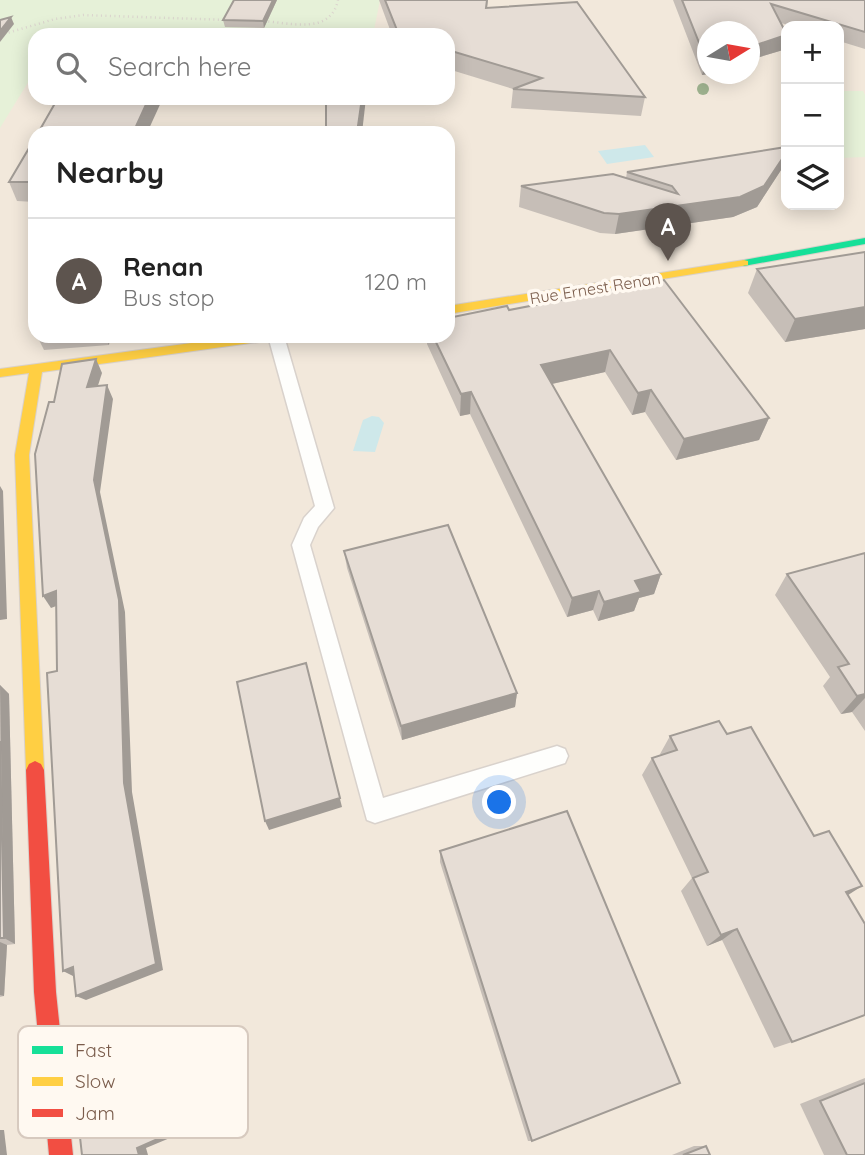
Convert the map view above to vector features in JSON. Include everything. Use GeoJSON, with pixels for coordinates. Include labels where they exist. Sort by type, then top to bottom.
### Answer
{"type":"FeatureCollection","features":[{"type":"Feature","properties":{"kind":"street","name":"Rue Ernest Renan"},"geometry":{"type":"LineString","coordinates":[[455,309],[672,276],[865,241]]}},
{"type":"Feature","properties":{"kind":"street"},"geometry":{"type":"LineString","coordinates":[[0,373],[224,343]]}},
{"type":"Feature","properties":{"kind":"street"},"geometry":{"type":"LineString","coordinates":[[36,369],[22,455],[48,1026]]}},
{"type":"Feature","properties":{"kind":"lane"},"geometry":{"type":"LineString","coordinates":[[277,343],[325,508],[310,523],[301,545],[375,812],[557,756]]}},
{"type":"Feature","properties":{"kind":"path"},"geometry":{"type":"LineString","coordinates":[[256,21],[309,23],[327,20],[336,10],[338,0]]}},
{"type":"Feature","properties":{"kind":"path"},"geometry":{"type":"LineString","coordinates":[[0,35],[55,19],[83,15],[229,20]]}},
{"type":"Feature","properties":{"kind":"shaded area"},"geometry":{"type":"Polygon","coordinates":[[[0,0],[865,0],[865,1155],[0,1155],[0,0]]]}},
{"type":"Feature","properties":{"kind":"green space"},"geometry":{"type":"Polygon","coordinates":[[[0,0],[380,0],[374,28],[28,28],[28,82],[0,128],[0,0]]]}},
{"type":"Feature","properties":{"kind":"green space"},"geometry":{"type":"Polygon","coordinates":[[[844,91],[863,91],[865,95],[865,157],[844,158],[844,91]]]}},
{"type":"Feature","properties":{"kind":"water"},"geometry":{"type":"Polygon","coordinates":[[[645,145],[654,157],[607,164],[598,151],[645,145]]]}},
{"type":"Feature","properties":{"kind":"water"},"geometry":{"type":"Polygon","coordinates":[[[372,416],[379,417],[384,423],[375,452],[353,451],[363,420],[372,416]]]}},
{"type":"Feature","properties":{"kind":"building"},"geometry":{"type":"Polygon","coordinates":[[[234,0],[273,0],[263,21],[223,20],[234,0]]]}},
{"type":"Feature","properties":{"kind":"building"},"geometry":{"type":"Polygon","coordinates":[[[385,0],[487,0],[486,8],[577,2],[645,97],[513,89],[542,78],[455,52],[455,28],[396,28],[385,0]]]}},
{"type":"Feature","properties":{"kind":"building"},"geometry":{"type":"Polygon","coordinates":[[[682,0],[865,0],[865,32],[844,26],[844,21],[828,21],[771,4],[781,23],[781,37],[760,44],[760,21],[697,21],[697,38],[682,0]]]}},
{"type":"Feature","properties":{"kind":"building"},"geometry":{"type":"Polygon","coordinates":[[[11,17],[0,31],[0,20],[11,17]]]}},
{"type":"Feature","properties":{"kind":"building"},"geometry":{"type":"Polygon","coordinates":[[[54,105],[146,105],[136,126],[42,126],[54,105]]]}},
{"type":"Feature","properties":{"kind":"building"},"geometry":{"type":"Polygon","coordinates":[[[326,105],[361,105],[358,126],[326,126],[326,105]]]}},
{"type":"Feature","properties":{"kind":"building"},"geometry":{"type":"Polygon","coordinates":[[[781,148],[781,160],[764,186],[740,197],[619,214],[604,213],[521,186],[613,174],[678,194],[672,186],[627,172],[781,148]]]}},
{"type":"Feature","properties":{"kind":"building"},"geometry":{"type":"Polygon","coordinates":[[[28,150],[28,182],[9,182],[28,150]]]}},
{"type":"Feature","properties":{"kind":"building"},"geometry":{"type":"Polygon","coordinates":[[[865,252],[865,307],[795,319],[757,269],[865,252]]]}},
{"type":"Feature","properties":{"kind":"building"},"geometry":{"type":"Polygon","coordinates":[[[664,280],[769,418],[684,439],[651,390],[638,393],[610,350],[541,365],[661,574],[635,581],[641,592],[604,602],[599,591],[572,598],[471,392],[461,394],[436,343],[455,343],[455,317],[507,306],[509,310],[664,280]]]}},
{"type":"Feature","properties":{"kind":"building"},"geometry":{"type":"Polygon","coordinates":[[[96,359],[87,387],[107,385],[94,480],[119,600],[124,783],[156,964],[76,996],[73,967],[63,971],[47,673],[57,671],[56,591],[43,596],[35,454],[49,402],[54,402],[62,364],[96,359]]]}},
{"type":"Feature","properties":{"kind":"building"},"geometry":{"type":"Polygon","coordinates":[[[448,525],[517,693],[401,726],[344,551],[448,525]]]}},
{"type":"Feature","properties":{"kind":"building"},"geometry":{"type":"Polygon","coordinates":[[[865,553],[865,694],[857,696],[838,667],[849,664],[787,574],[865,553]]]}},
{"type":"Feature","properties":{"kind":"building"},"geometry":{"type":"Polygon","coordinates":[[[306,663],[340,798],[265,821],[237,682],[306,663]]]}},
{"type":"Feature","properties":{"kind":"building"},"geometry":{"type":"Polygon","coordinates":[[[719,721],[727,734],[751,727],[814,836],[829,831],[862,886],[846,892],[865,924],[865,1015],[792,1042],[737,929],[721,935],[693,878],[708,872],[652,758],[677,750],[670,736],[719,721]]]}},
{"type":"Feature","properties":{"kind":"building"},"geometry":{"type":"Polygon","coordinates":[[[0,741],[4,938],[0,938],[0,741]]]}},
{"type":"Feature","properties":{"kind":"building"},"geometry":{"type":"Polygon","coordinates":[[[567,811],[680,1083],[532,1141],[440,851],[567,811]]]}},
{"type":"Feature","properties":{"kind":"building"},"geometry":{"type":"Polygon","coordinates":[[[865,1083],[865,1155],[847,1155],[820,1101],[865,1083]]]}},
{"type":"Feature","properties":{"kind":"building"},"geometry":{"type":"Polygon","coordinates":[[[80,1138],[160,1138],[137,1148],[139,1155],[82,1155],[80,1138]]]}},
{"type":"Feature","properties":{"kind":"building"},"geometry":{"type":"Polygon","coordinates":[[[706,1146],[710,1155],[683,1155],[706,1146]]]}},
{"type":"Feature","properties":{"kind":"traffic: fast"},"geometry":{"type":"LineString","coordinates":[[744,263],[865,241]]}},
{"type":"Feature","properties":{"kind":"traffic: slow"},"geometry":{"type":"LineString","coordinates":[[455,309],[744,263]]}},
{"type":"Feature","properties":{"kind":"traffic: slow"},"geometry":{"type":"LineString","coordinates":[[0,373],[221,343]]}},
{"type":"Feature","properties":{"kind":"traffic: slow"},"geometry":{"type":"LineString","coordinates":[[35,770],[22,455],[36,369]]}},
{"type":"Feature","properties":{"kind":"traffic: jam"},"geometry":{"type":"LineString","coordinates":[[35,770],[48,1026]]}},
{"type":"Feature","properties":{"kind":"traffic: jam"},"geometry":{"type":"LineString","coordinates":[[59,1138],[61,1155]]}},
{"type":"Feature","properties":{"kind":"place","name":"Renan"},"geometry":{"type":"Point","coordinates":[668,261]}}]}
